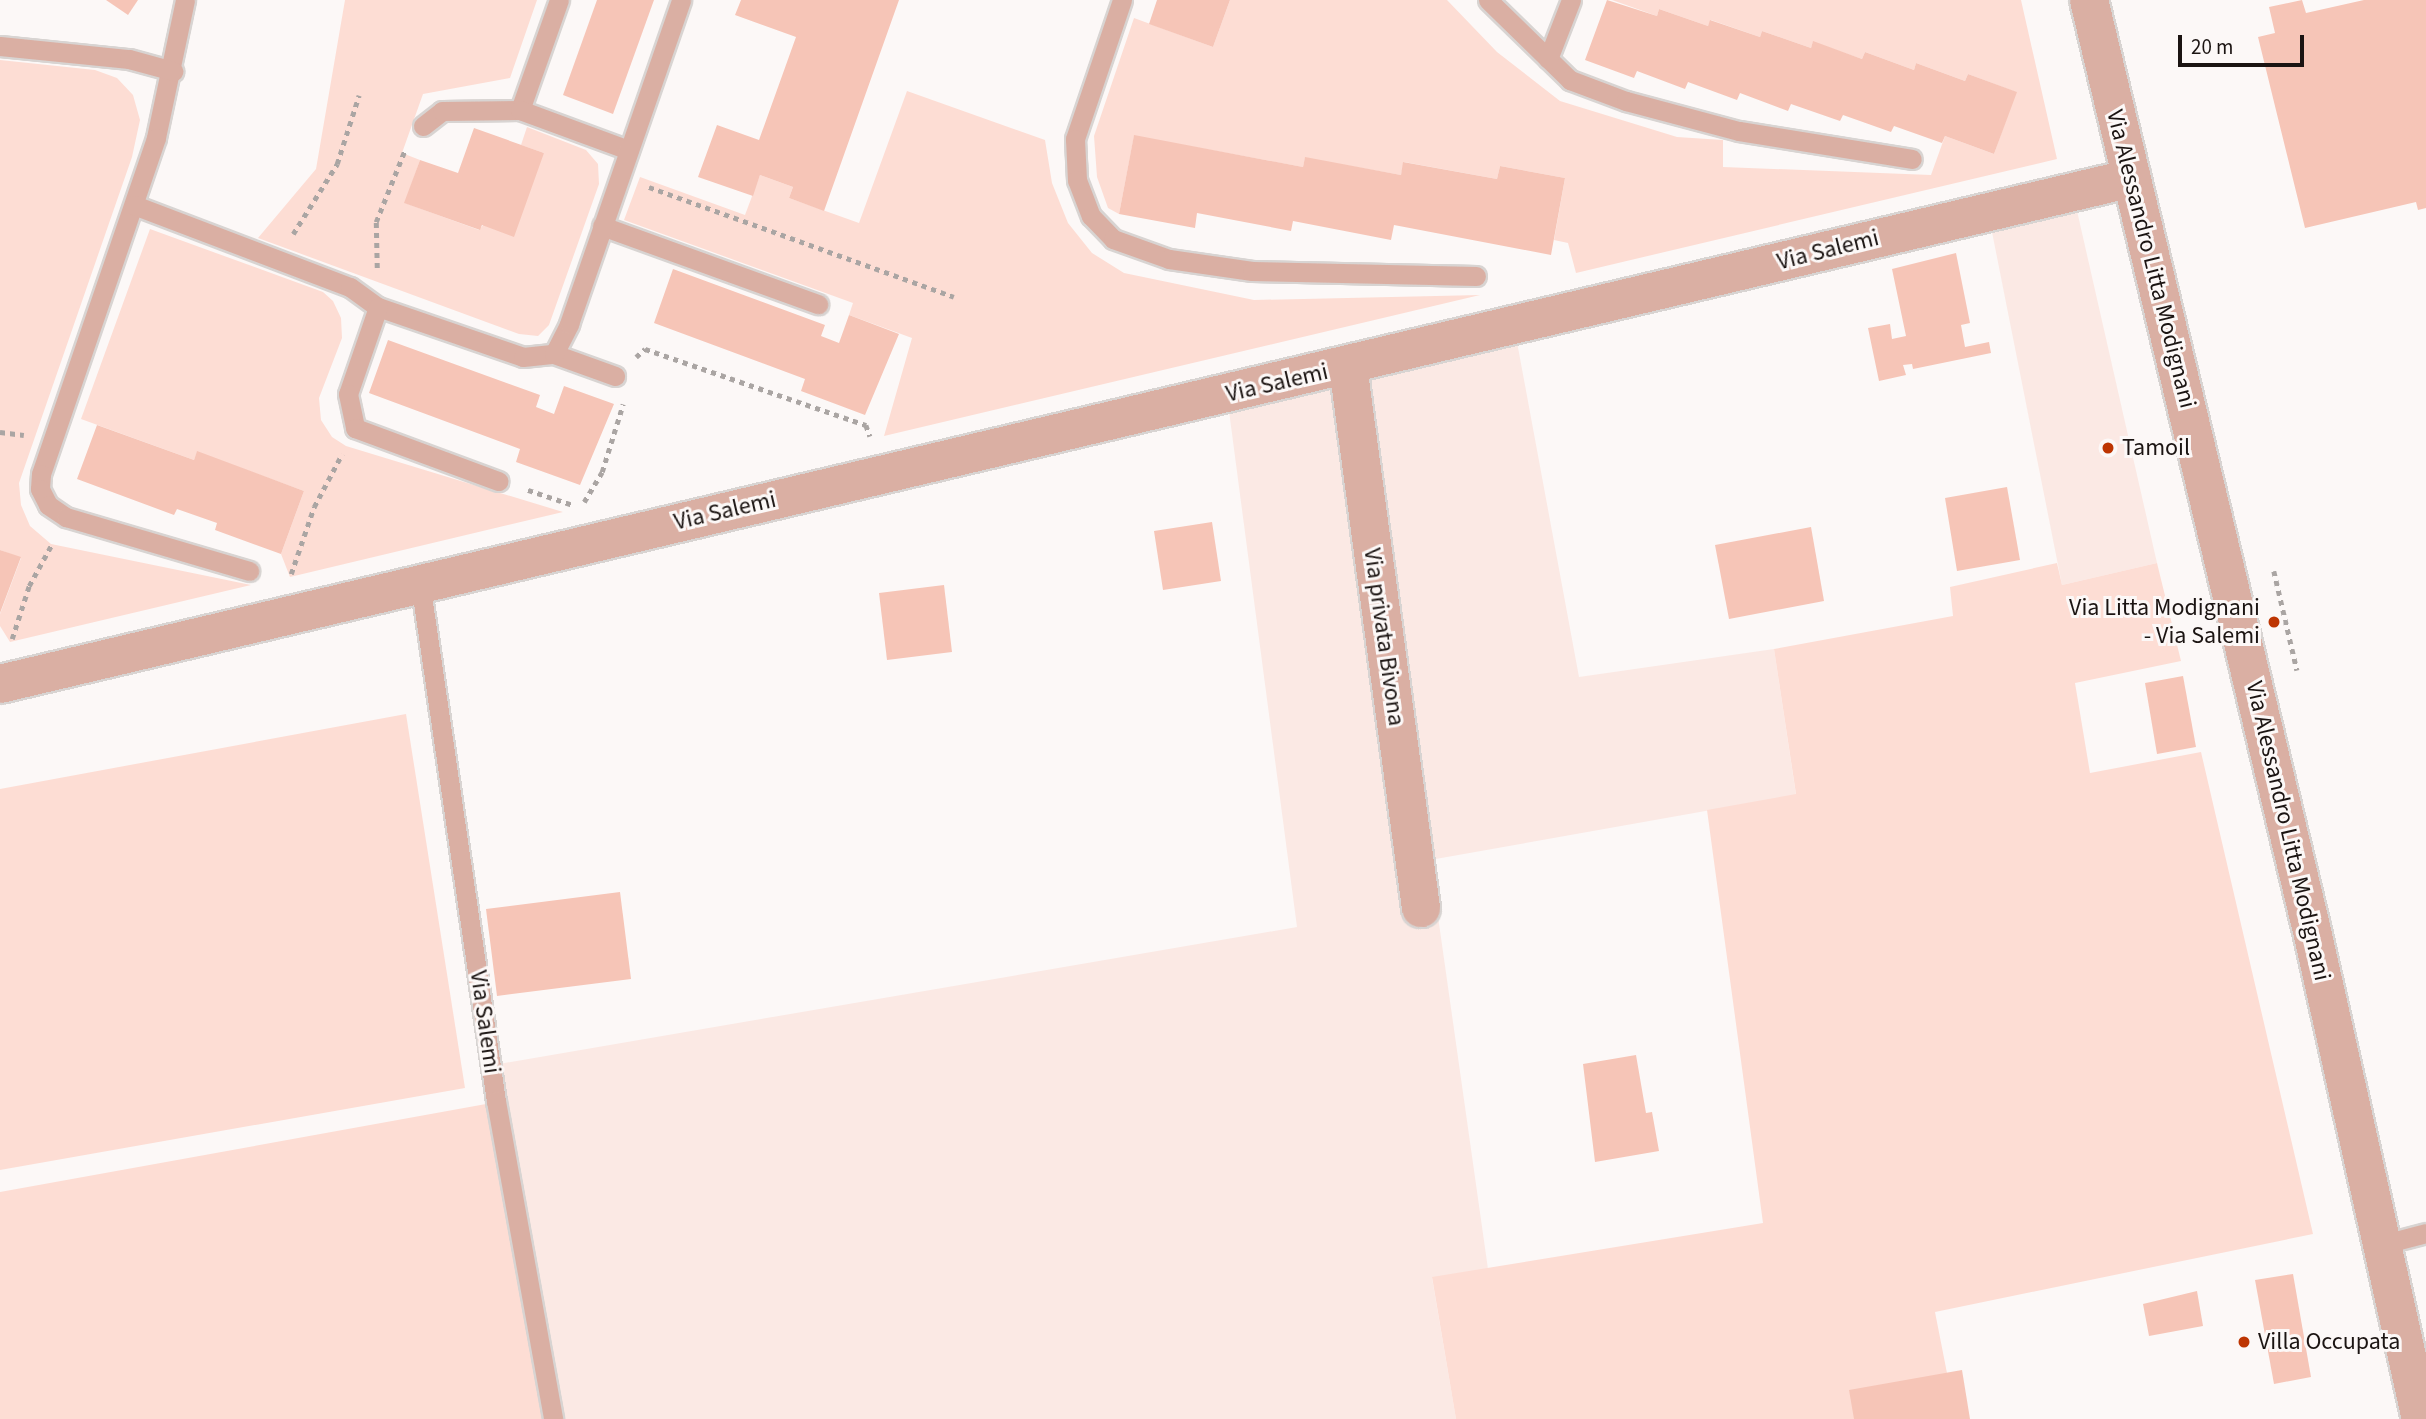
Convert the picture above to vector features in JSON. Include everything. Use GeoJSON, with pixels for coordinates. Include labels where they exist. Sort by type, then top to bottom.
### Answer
{"type":"FeatureCollection","features":[{"type":"Feature","properties":{"kind":"street","name":"Via Alessandro Litta Modignani"},"geometry":{"type":"LineString","coordinates":[[2089,0],[2384,1244],[2420,1419]]}},
{"type":"Feature","properties":{"kind":"street","name":"Via Salemi"},"geometry":{"type":"LineString","coordinates":[[0,684],[420,582],[1348,366],[2132,178]]}},
{"type":"Feature","properties":{"kind":"street","name":"Via privata Bivona"},"geometry":{"type":"LineString","coordinates":[[1348,366],[1421,908]]}},
{"type":"Feature","properties":{"kind":"lane"},"geometry":{"type":"LineString","coordinates":[[185,0],[173,71],[134,205],[41,474],[40,489],[48,506],[66,517],[249,571]]}},
{"type":"Feature","properties":{"kind":"lane"},"geometry":{"type":"LineString","coordinates":[[520,110],[559,0]]}},
{"type":"Feature","properties":{"kind":"lane"},"geometry":{"type":"LineString","coordinates":[[554,354],[681,0]]}},
{"type":"Feature","properties":{"kind":"lane"},"geometry":{"type":"LineString","coordinates":[[1122,0],[1075,139],[1077,180],[1091,216],[1113,239],[1169,259],[1252,271],[1476,276]]}},
{"type":"Feature","properties":{"kind":"lane"},"geometry":{"type":"LineString","coordinates":[[1488,0],[1570,80],[1626,101],[1739,131],[1912,159]]}},
{"type":"Feature","properties":{"kind":"lane"},"geometry":{"type":"LineString","coordinates":[[1548,59],[1571,0]]}},
{"type":"Feature","properties":{"kind":"lane"},"geometry":{"type":"LineString","coordinates":[[0,46],[129,59],[173,71]]}},
{"type":"Feature","properties":{"kind":"lane"},"geometry":{"type":"LineString","coordinates":[[423,126],[442,111],[520,110],[629,150]]}},
{"type":"Feature","properties":{"kind":"lane"},"geometry":{"type":"LineString","coordinates":[[134,205],[350,287],[378,307],[523,357],[554,354],[615,376]]}},
{"type":"Feature","properties":{"kind":"lane"},"geometry":{"type":"LineString","coordinates":[[602,226],[818,304]]}},
{"type":"Feature","properties":{"kind":"lane"},"geometry":{"type":"LineString","coordinates":[[378,307],[348,394],[355,428],[498,481]]}},
{"type":"Feature","properties":{"kind":"lane","name":"Via Salemi"},"geometry":{"type":"LineString","coordinates":[[420,582],[496,1101],[553,1419]]}},
{"type":"Feature","properties":{"kind":"lane"},"geometry":{"type":"LineString","coordinates":[[2384,1244],[2426,1233]]}},
{"type":"Feature","properties":{"kind":"path"},"geometry":{"type":"LineString","coordinates":[[277,258],[337,164],[359,95]]}},
{"type":"Feature","properties":{"kind":"path"},"geometry":{"type":"LineString","coordinates":[[378,307],[376,222],[402,153],[423,126]]}},
{"type":"Feature","properties":{"kind":"path"},"geometry":{"type":"LineString","coordinates":[[619,177],[954,297]]}},
{"type":"Feature","properties":{"kind":"path"},"geometry":{"type":"LineString","coordinates":[[498,481],[581,508],[602,472],[624,408],[615,376],[645,349],[866,425],[873,447]]}},
{"type":"Feature","properties":{"kind":"path"},"geometry":{"type":"LineString","coordinates":[[290,577],[314,507],[355,428]]}},
{"type":"Feature","properties":{"kind":"path"},"geometry":{"type":"LineString","coordinates":[[10,642],[29,586],[66,517]]}},
{"type":"Feature","properties":{"kind":"path"},"geometry":{"type":"LineString","coordinates":[[2274,570],[2297,670]]}},
{"type":"Feature","properties":{"kind":"shaded area"},"geometry":{"type":"Polygon","coordinates":[[[345,0],[537,0],[510,78],[423,94],[402,153],[420,160],[405,203],[479,230],[544,153],[521,145],[527,127],[586,150],[598,164],[599,184],[549,325],[538,336],[519,334],[258,238],[316,169],[345,0]]]}},
{"type":"Feature","properties":{"kind":"shaded area"},"geometry":{"type":"Polygon","coordinates":[[[1230,0],[1447,0],[1497,52],[1560,101],[1677,137],[1723,140],[1723,167],[1931,175],[1945,136],[1994,154],[2016,92],[1968,74],[1965,81],[1916,63],[1914,70],[1865,52],[1862,59],[1813,42],[1811,48],[1762,31],[1760,37],[1711,20],[1708,26],[1659,9],[1657,16],[1612,0],[2021,0],[2057,159],[1576,273],[1568,243],[1554,240],[1565,178],[1500,166],[1497,179],[1404,162],[1401,175],[1305,158],[1303,167],[1134,136],[1119,214],[1108,208],[1097,177],[1094,136],[1134,18],[1213,47],[1230,0]]]}},
{"type":"Feature","properties":{"kind":"shaded area"},"geometry":{"type":"Polygon","coordinates":[[[0,60],[95,70],[117,78],[133,95],[140,120],[132,157],[19,483],[21,505],[30,526],[51,544],[251,585],[10,642],[0,626],[0,614],[21,558],[0,550],[0,60]]]}},
{"type":"Feature","properties":{"kind":"shaded area"},"geometry":{"type":"Polygon","coordinates":[[[907,91],[1045,140],[1052,183],[1068,223],[1092,253],[1124,273],[1254,300],[1480,295],[884,436],[912,338],[849,315],[853,303],[624,220],[640,177],[745,215],[760,175],[793,187],[789,198],[859,223],[907,91]]]}},
{"type":"Feature","properties":{"kind":"shaded area"},"geometry":{"type":"Polygon","coordinates":[[[2075,202],[2157,563],[2062,585],[1990,222],[2075,202]]]}},
{"type":"Feature","properties":{"kind":"shaded area"},"geometry":{"type":"Polygon","coordinates":[[[150,229],[323,292],[333,301],[341,318],[342,338],[319,398],[321,420],[332,437],[346,446],[563,512],[290,577],[281,554],[304,491],[197,452],[194,460],[81,419],[150,229]]]}},
{"type":"Feature","properties":{"kind":"shaded area"},"geometry":{"type":"Polygon","coordinates":[[[1517,342],[1579,677],[1774,649],[1796,795],[1430,860],[1488,1269],[1432,1278],[1456,1419],[563,1419],[499,1064],[1297,927],[1229,411],[1517,342]]]}},
{"type":"Feature","properties":{"kind":"shaded area"},"geometry":{"type":"Polygon","coordinates":[[[2057,563],[2062,585],[2157,563],[2181,661],[2075,683],[2090,773],[2201,752],[2313,1234],[1935,1312],[1956,1419],[1456,1419],[1432,1277],[1763,1223],[1707,810],[1796,794],[1774,649],[1953,616],[1950,587],[2057,563]]]}},
{"type":"Feature","properties":{"kind":"shaded area"},"geometry":{"type":"Polygon","coordinates":[[[406,714],[465,1088],[0,1170],[0,789],[406,714]]]}},
{"type":"Feature","properties":{"kind":"shaded area"},"geometry":{"type":"Polygon","coordinates":[[[486,1104],[546,1419],[0,1419],[0,1192],[486,1104]]]}},
{"type":"Feature","properties":{"kind":"building"},"geometry":{"type":"Polygon","coordinates":[[[106,0],[138,0],[128,15],[106,0]]]}},
{"type":"Feature","properties":{"kind":"building"},"geometry":{"type":"Polygon","coordinates":[[[597,0],[654,0],[613,114],[563,95],[597,0]]]}},
{"type":"Feature","properties":{"kind":"building"},"geometry":{"type":"Polygon","coordinates":[[[741,0],[899,0],[824,211],[789,198],[793,187],[760,175],[753,196],[698,177],[717,125],[759,140],[796,37],[735,15],[741,0]]]}},
{"type":"Feature","properties":{"kind":"building"},"geometry":{"type":"Polygon","coordinates":[[[1157,0],[1230,0],[1213,47],[1149,24],[1157,0]]]}},
{"type":"Feature","properties":{"kind":"building"},"geometry":{"type":"Polygon","coordinates":[[[1607,0],[1657,16],[1659,9],[1708,26],[1710,20],[1760,37],[1762,31],[1811,48],[1813,41],[1862,59],[1865,52],[1914,70],[1916,63],[1965,81],[1968,74],[2017,92],[1994,154],[1945,136],[1942,143],[1894,126],[1891,132],[1843,115],[1840,121],[1791,104],[1788,111],[1740,93],[1737,100],[1688,82],[1685,89],[1637,71],[1634,78],[1585,60],[1607,0]]]}},
{"type":"Feature","properties":{"kind":"building"},"geometry":{"type":"Polygon","coordinates":[[[2302,0],[2306,13],[2364,0],[2426,0],[2426,208],[2418,210],[2416,202],[2305,228],[2258,37],[2275,33],[2269,7],[2302,0]]]}},
{"type":"Feature","properties":{"kind":"building"},"geometry":{"type":"Polygon","coordinates":[[[474,128],[544,153],[514,237],[482,225],[480,230],[404,203],[420,160],[458,173],[474,128]]]}},
{"type":"Feature","properties":{"kind":"building"},"geometry":{"type":"Polygon","coordinates":[[[1134,135],[1303,167],[1305,157],[1401,175],[1403,162],[1497,179],[1500,166],[1565,178],[1551,255],[1394,225],[1391,240],[1293,221],[1291,231],[1197,213],[1195,228],[1119,214],[1134,135]]]}},
{"type":"Feature","properties":{"kind":"building"},"geometry":{"type":"Polygon","coordinates":[[[1956,253],[1970,323],[1961,325],[1965,347],[1989,342],[1991,353],[1913,369],[1912,364],[1903,365],[1906,375],[1879,381],[1868,328],[1890,324],[1892,339],[1906,336],[1892,269],[1956,253]]]}},
{"type":"Feature","properties":{"kind":"building"},"geometry":{"type":"Polygon","coordinates":[[[673,269],[825,325],[821,336],[839,343],[849,315],[899,334],[865,415],[801,391],[805,379],[654,323],[673,269]]]}},
{"type":"Feature","properties":{"kind":"building"},"geometry":{"type":"Polygon","coordinates":[[[388,340],[540,395],[536,407],[554,414],[564,386],[614,404],[580,485],[516,462],[520,449],[369,393],[388,340]]]}},
{"type":"Feature","properties":{"kind":"building"},"geometry":{"type":"Polygon","coordinates":[[[97,425],[194,460],[197,451],[304,491],[281,554],[215,530],[217,523],[177,509],[174,515],[77,479],[97,425]]]}},
{"type":"Feature","properties":{"kind":"building"},"geometry":{"type":"Polygon","coordinates":[[[2007,487],[2020,560],[1957,571],[1945,498],[2007,487]]]}},
{"type":"Feature","properties":{"kind":"building"},"geometry":{"type":"Polygon","coordinates":[[[1212,522],[1221,581],[1163,590],[1154,531],[1212,522]]]}},
{"type":"Feature","properties":{"kind":"building"},"geometry":{"type":"Polygon","coordinates":[[[1811,527],[1824,601],[1729,619],[1715,545],[1811,527]]]}},
{"type":"Feature","properties":{"kind":"building"},"geometry":{"type":"Polygon","coordinates":[[[0,550],[21,557],[0,613],[0,550]]]}},
{"type":"Feature","properties":{"kind":"building"},"geometry":{"type":"Polygon","coordinates":[[[944,585],[952,652],[887,660],[879,593],[944,585]]]}},
{"type":"Feature","properties":{"kind":"building"},"geometry":{"type":"Polygon","coordinates":[[[2183,676],[2196,747],[2157,754],[2145,683],[2183,676]]]}},
{"type":"Feature","properties":{"kind":"building"},"geometry":{"type":"Polygon","coordinates":[[[620,892],[631,979],[497,996],[486,909],[620,892]]]}},
{"type":"Feature","properties":{"kind":"building"},"geometry":{"type":"Polygon","coordinates":[[[1636,1055],[1646,1113],[1652,1112],[1659,1151],[1595,1162],[1583,1064],[1636,1055]]]}},
{"type":"Feature","properties":{"kind":"building"},"geometry":{"type":"Polygon","coordinates":[[[2293,1274],[2311,1377],[2274,1384],[2255,1280],[2293,1274]]]}},
{"type":"Feature","properties":{"kind":"building"},"geometry":{"type":"Polygon","coordinates":[[[2197,1291],[2203,1326],[2149,1336],[2143,1304],[2197,1291]]]}},
{"type":"Feature","properties":{"kind":"building"},"geometry":{"type":"Polygon","coordinates":[[[1962,1370],[1970,1419],[1854,1419],[1849,1390],[1962,1370]]]}},
{"type":"Feature","properties":{"kind":"place","name":"Tamoil"},"geometry":{"type":"Point","coordinates":[2108,448]}},
{"type":"Feature","properties":{"kind":"place","name":"Via Litta Modignani - Via Salemi"},"geometry":{"type":"Point","coordinates":[2274,622]}},
{"type":"Feature","properties":{"kind":"place","name":"Villa Occupata"},"geometry":{"type":"Point","coordinates":[2244,1342]}}]}
